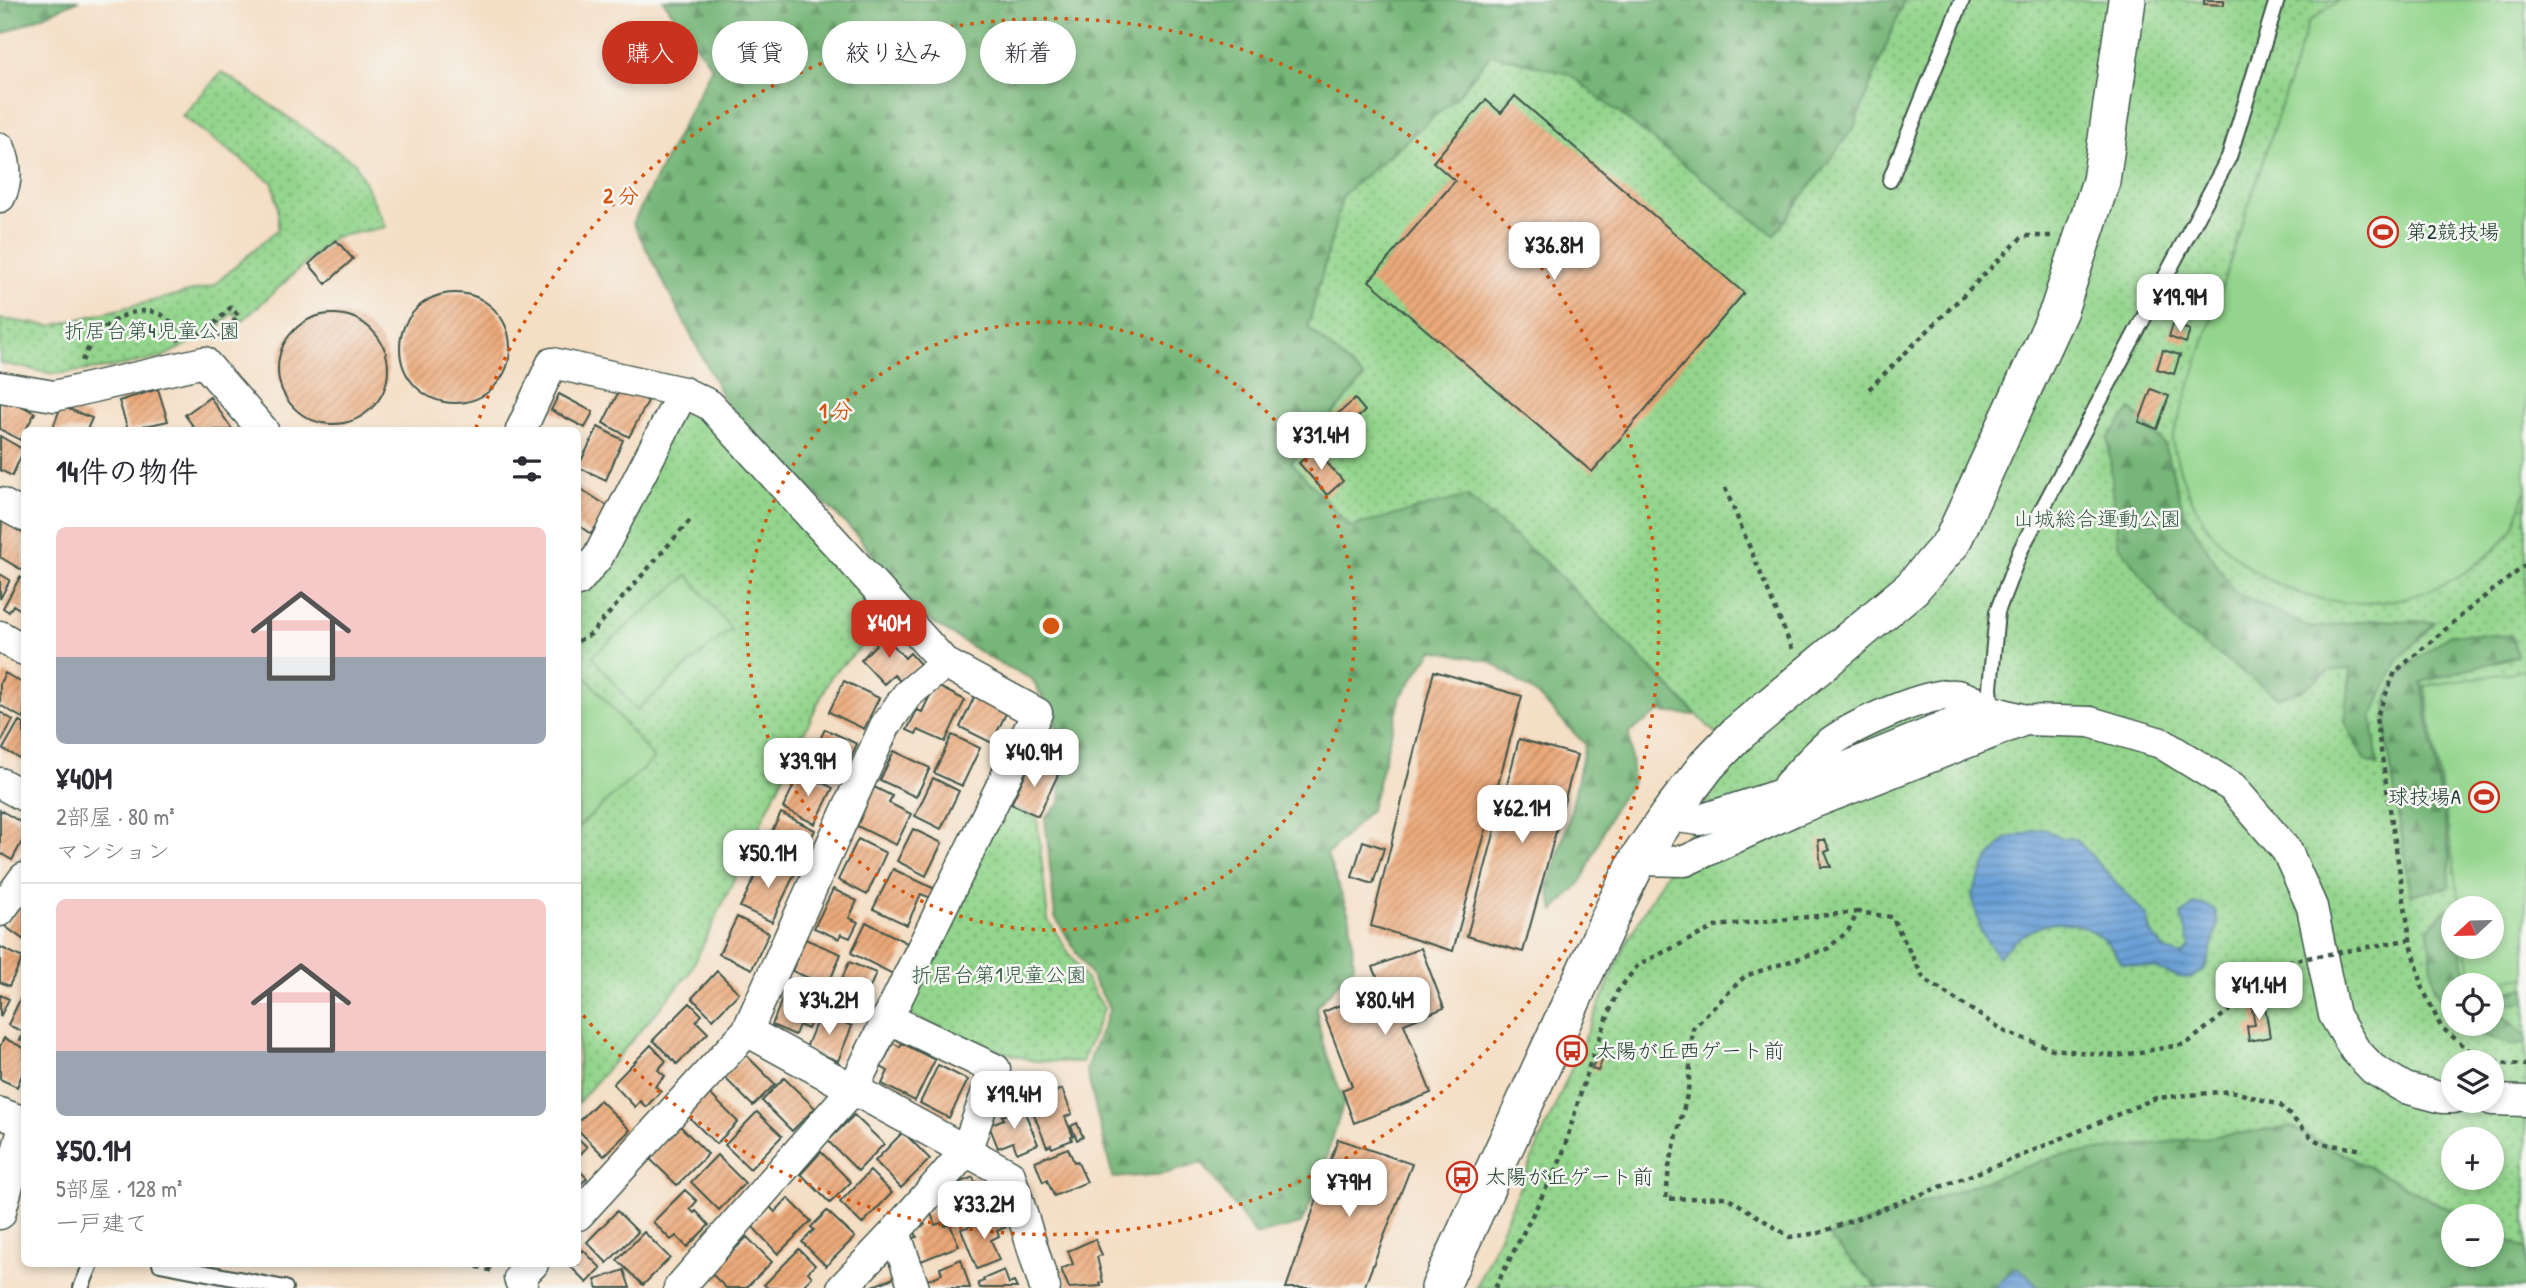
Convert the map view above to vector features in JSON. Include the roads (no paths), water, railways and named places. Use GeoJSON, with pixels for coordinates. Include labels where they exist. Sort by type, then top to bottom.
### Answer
{"type":"FeatureCollection","features":[{"type":"Feature","properties":{"kind":"street"},"geometry":{"type":"LineString","coordinates":[[1440,1288],[1639,860],[1668,816],[1707,765],[1738,733],[1912,588],[1952,542],[2059,310],[2101,181],[2127,0]]}},
{"type":"Feature","properties":{"kind":"street"},"geometry":{"type":"LineString","coordinates":[[0,148],[4,158],[6,184],[0,197]]}},
{"type":"Feature","properties":{"kind":"street"},"geometry":{"type":"LineString","coordinates":[[0,387],[54,396],[204,362],[260,427]]}},
{"type":"Feature","properties":{"kind":"street"},"geometry":{"type":"LineString","coordinates":[[522,427],[552,363],[682,392],[710,405],[946,663],[1037,713],[853,1089],[679,1288]]}},
{"type":"Feature","properties":{"kind":"street"},"geometry":{"type":"LineString","coordinates":[[581,578],[598,556],[682,392]]}},
{"type":"Feature","properties":{"kind":"street"},"geometry":{"type":"LineString","coordinates":[[0,503],[21,514]]}},
{"type":"Feature","properties":{"kind":"street"},"geometry":{"type":"LineString","coordinates":[[0,636],[21,648]]}},
{"type":"Feature","properties":{"kind":"street"},"geometry":{"type":"LineString","coordinates":[[581,1212],[747,1031],[886,726],[907,695],[946,663]]}},
{"type":"Feature","properties":{"kind":"street"},"geometry":{"type":"LineString","coordinates":[[1778,795],[1829,744],[1842,735],[1924,699],[1942,695],[1960,695],[1986,701],[2025,720],[2090,722],[2161,743],[2232,787],[2287,851],[2312,906],[2334,1015],[2354,1050],[2373,1069],[2405,1088],[2441,1097]]}},
{"type":"Feature","properties":{"kind":"street"},"geometry":{"type":"LineString","coordinates":[[1668,816],[1700,820],[1778,795],[1969,717],[1986,701]]}},
{"type":"Feature","properties":{"kind":"street"},"geometry":{"type":"LineString","coordinates":[[1639,860],[1685,861],[1772,838],[1958,760],[2025,720]]}},
{"type":"Feature","properties":{"kind":"street"},"geometry":{"type":"LineString","coordinates":[[0,783],[21,794]]}},
{"type":"Feature","properties":{"kind":"street"},"geometry":{"type":"LineString","coordinates":[[0,911],[21,882]]}},
{"type":"Feature","properties":{"kind":"street"},"geometry":{"type":"LineString","coordinates":[[842,1288],[895,1233],[966,1151],[995,1069],[887,1018]]}},
{"type":"Feature","properties":{"kind":"street"},"geometry":{"type":"LineString","coordinates":[[747,1031],[1010,1175],[1045,1288]]}},
{"type":"Feature","properties":{"kind":"street"},"geometry":{"type":"LineString","coordinates":[[2504,1100],[2526,1101]]}},
{"type":"Feature","properties":{"kind":"street"},"geometry":{"type":"LineString","coordinates":[[0,1113],[21,1123]]}},
{"type":"Feature","properties":{"kind":"street"},"geometry":{"type":"LineString","coordinates":[[0,1214],[21,1135]]}},
{"type":"Feature","properties":{"kind":"street"},"geometry":{"type":"LineString","coordinates":[[895,1233],[914,1288]]}},
{"type":"Feature","properties":{"kind":"street"},"geometry":{"type":"LineString","coordinates":[[523,1288],[519,1278],[530,1267]]}},
{"type":"Feature","properties":{"kind":"lane"},"geometry":{"type":"LineString","coordinates":[[1890,180],[1962,0]]}},
{"type":"Feature","properties":{"kind":"lane"},"geometry":{"type":"LineString","coordinates":[[1986,701],[1997,612],[2021,549],[2229,157],[2277,0]]}},
{"type":"Feature","properties":{"kind":"lane"},"geometry":{"type":"LineString","coordinates":[[81,1288],[90,1267]]}},
{"type":"Feature","properties":{"kind":"lane"},"geometry":{"type":"LineString","coordinates":[[176,1267],[285,1288]]}},
{"type":"Feature","properties":{"kind":"water"},"geometry":{"type":"Polygon","coordinates":[[[2043,828],[2061,838],[2076,839],[2147,916],[2152,935],[2165,950],[2182,956],[2191,946],[2181,915],[2195,904],[2206,905],[2215,910],[2218,925],[2205,969],[2191,978],[2122,963],[2101,937],[2073,924],[2060,923],[2033,930],[1998,957],[1981,932],[1972,895],[1986,862],[2005,839],[2043,828]]]}},
{"type":"Feature","properties":{"kind":"water"},"geometry":{"type":"Polygon","coordinates":[[[2016,1267],[2029,1276],[2038,1288],[1997,1288],[1997,1284],[2016,1267]]]}},
{"type":"Feature","properties":{"kind":"place","name":"第2競技場"},"geometry":{"type":"Point","coordinates":[2383,232]}},
{"type":"Feature","properties":{"kind":"place","name":"球技場A"},"geometry":{"type":"Point","coordinates":[2484,797]}},
{"type":"Feature","properties":{"kind":"place","name":"太陽が丘西ゲート前"},"geometry":{"type":"Point","coordinates":[1572,1051]}},
{"type":"Feature","properties":{"kind":"place","name":"太陽が丘ゲート前"},"geometry":{"type":"Point","coordinates":[1462,1177]}},
{"type":"Feature","properties":{"kind":"park label","name":"折居台第4児童公園"},"geometry":{"type":"Point","coordinates":[152,331]}},
{"type":"Feature","properties":{"kind":"park label","name":"山城総合運動公園"},"geometry":{"type":"Point","coordinates":[2097,519]}},
{"type":"Feature","properties":{"kind":"park label","name":"折居台第1児童公園"},"geometry":{"type":"Point","coordinates":[999,975]}}]}
